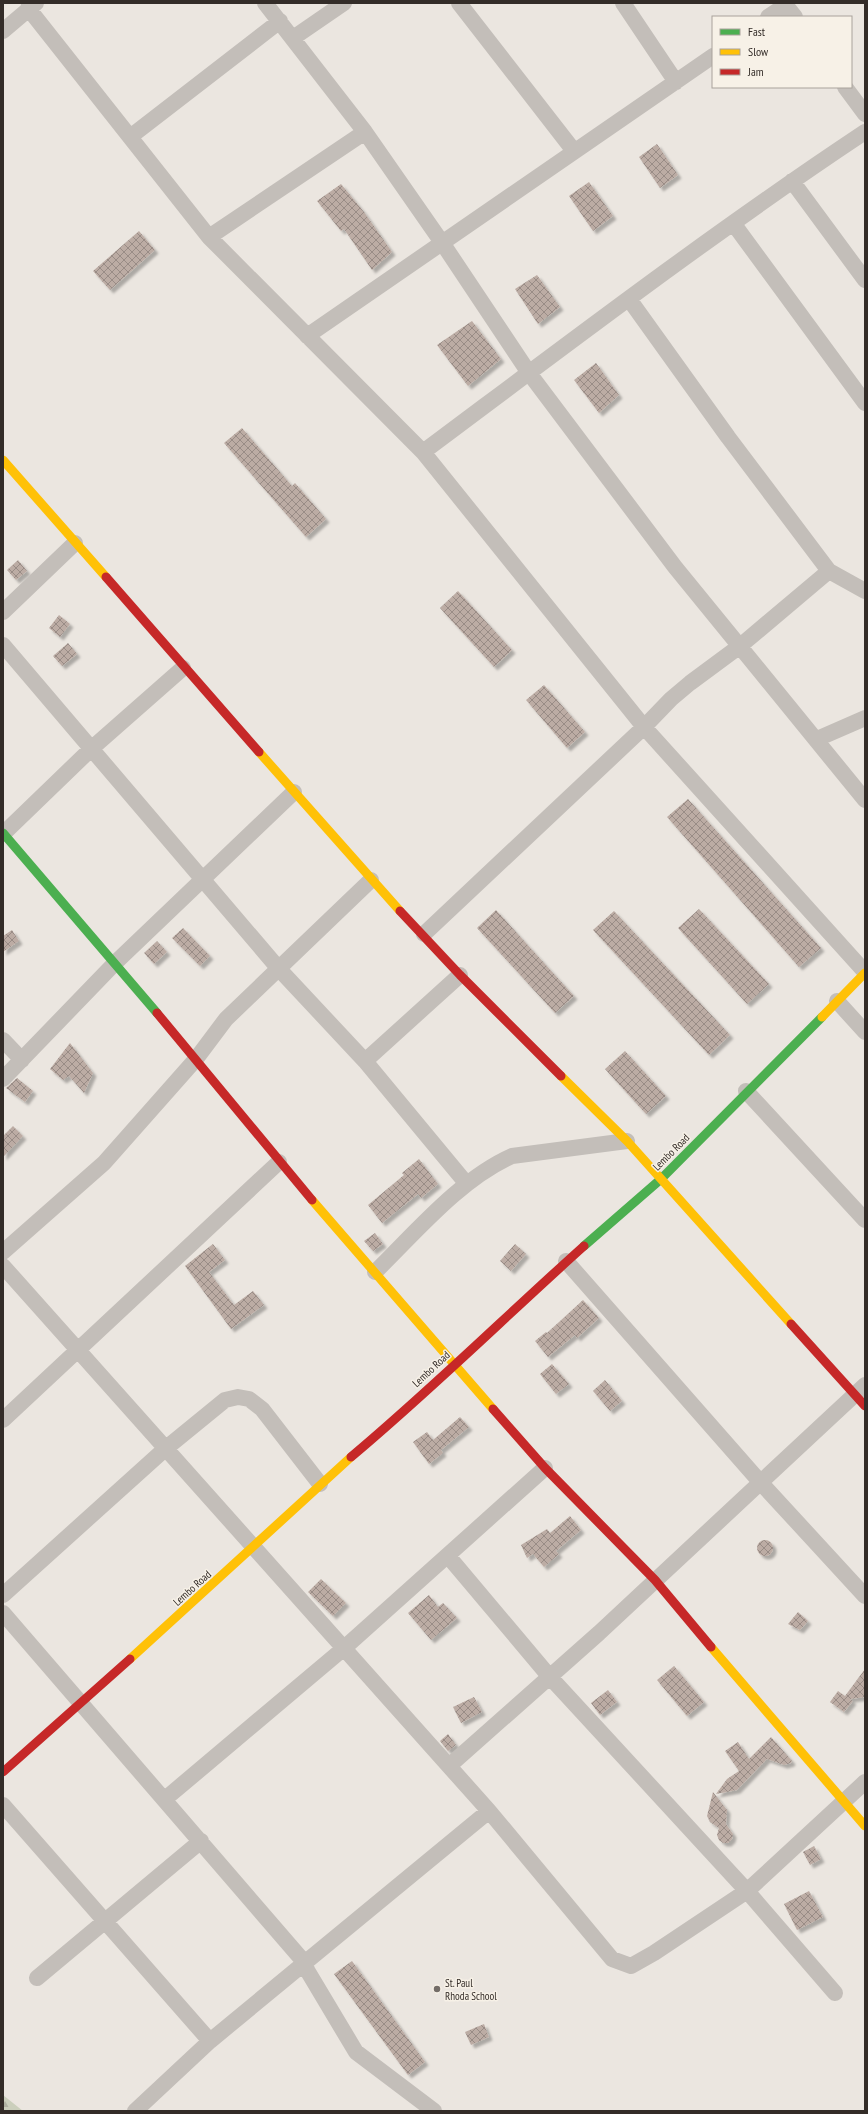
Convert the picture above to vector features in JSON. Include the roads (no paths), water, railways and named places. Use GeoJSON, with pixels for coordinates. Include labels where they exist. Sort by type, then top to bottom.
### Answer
{"type":"FeatureCollection","features":[{"type":"Feature","properties":{"kind":"street"},"geometry":{"type":"LineString","coordinates":[[265,3],[365,132],[443,244],[529,373],[675,567],[817,739],[865,800]]}},
{"type":"Feature","properties":{"kind":"street"},"geometry":{"type":"LineString","coordinates":[[293,38],[344,3]]}},
{"type":"Feature","properties":{"kind":"street"},"geometry":{"type":"LineString","coordinates":[[459,3],[574,151]]}},
{"type":"Feature","properties":{"kind":"street"},"geometry":{"type":"LineString","coordinates":[[622,3],[676,82]]}},
{"type":"Feature","properties":{"kind":"street"},"geometry":{"type":"LineString","coordinates":[[3,31],[32,6],[130,137],[209,237],[423,452],[644,727],[865,973]]}},
{"type":"Feature","properties":{"kind":"street"},"geometry":{"type":"LineString","coordinates":[[770,16],[788,8]]}},
{"type":"Feature","properties":{"kind":"street"},"geometry":{"type":"LineString","coordinates":[[130,137],[280,21]]}},
{"type":"Feature","properties":{"kind":"street"},"geometry":{"type":"LineString","coordinates":[[308,336],[712,57]]}},
{"type":"Feature","properties":{"kind":"street"},"geometry":{"type":"LineString","coordinates":[[846,88],[865,114]]}},
{"type":"Feature","properties":{"kind":"street"},"geometry":{"type":"LineString","coordinates":[[209,237],[365,132]]}},
{"type":"Feature","properties":{"kind":"street"},"geometry":{"type":"LineString","coordinates":[[423,452],[733,223],[865,132]]}},
{"type":"Feature","properties":{"kind":"street"},"geometry":{"type":"LineString","coordinates":[[792,181],[865,280]]}},
{"type":"Feature","properties":{"kind":"street"},"geometry":{"type":"LineString","coordinates":[[733,223],[865,403]]}},
{"type":"Feature","properties":{"kind":"street"},"geometry":{"type":"LineString","coordinates":[[629,299],[728,437],[829,571],[865,592]]}},
{"type":"Feature","properties":{"kind":"street"},"geometry":{"type":"LineString","coordinates":[[3,460],[183,668],[371,880],[424,934],[460,975],[627,1141],[661,1180],[862,1395],[761,1483],[599,1633],[449,1766]]}},
{"type":"Feature","properties":{"kind":"street"},"geometry":{"type":"LineString","coordinates":[[3,612],[75,543]]}},
{"type":"Feature","properties":{"kind":"street"},"geometry":{"type":"LineString","coordinates":[[424,934],[686,687],[740,646],[829,571]]}},
{"type":"Feature","properties":{"kind":"street"},"geometry":{"type":"LineString","coordinates":[[3,645],[279,969],[365,1061],[466,1184]]}},
{"type":"Feature","properties":{"kind":"street"},"geometry":{"type":"LineString","coordinates":[[183,668],[91,749],[3,834],[196,1059],[279,1162],[454,1364],[545,1468],[655,1580],[738,1680],[865,1826]]}},
{"type":"Feature","properties":{"kind":"street"},"geometry":{"type":"LineString","coordinates":[[817,739],[865,718]]}},
{"type":"Feature","properties":{"kind":"street"},"geometry":{"type":"LineString","coordinates":[[3,1079],[115,963],[294,792]]}},
{"type":"Feature","properties":{"kind":"street"},"geometry":{"type":"LineString","coordinates":[[3,1252],[104,1163],[196,1059],[226,1019],[371,880]]}},
{"type":"Feature","properties":{"kind":"street","name":"Lembo Road"},"geometry":{"type":"LineString","coordinates":[[3,1772],[253,1548],[320,1484],[393,1422],[566,1261],[661,1180],[746,1091],[865,973]]}},
{"type":"Feature","properties":{"kind":"street"},"geometry":{"type":"LineString","coordinates":[[365,1061],[460,975]]}},
{"type":"Feature","properties":{"kind":"street"},"geometry":{"type":"LineString","coordinates":[[837,1001],[865,1032]]}},
{"type":"Feature","properties":{"kind":"street"},"geometry":{"type":"LineString","coordinates":[[3,1040],[22,1060]]}},
{"type":"Feature","properties":{"kind":"street"},"geometry":{"type":"LineString","coordinates":[[746,1091],[865,1220]]}},
{"type":"Feature","properties":{"kind":"street"},"geometry":{"type":"LineString","coordinates":[[375,1272],[466,1184],[497,1162],[512,1156],[627,1141]]}},
{"type":"Feature","properties":{"kind":"street"},"geometry":{"type":"LineString","coordinates":[[3,1420],[77,1349],[279,1162]]}},
{"type":"Feature","properties":{"kind":"street"},"geometry":{"type":"LineString","coordinates":[[566,1261],[761,1483],[865,1596]]}},
{"type":"Feature","properties":{"kind":"street"},"geometry":{"type":"LineString","coordinates":[[3,1266],[489,1811],[612,1959],[631,1966],[654,1953],[747,1891],[865,1782]]}},
{"type":"Feature","properties":{"kind":"street"},"geometry":{"type":"LineString","coordinates":[[3,1595],[165,1449],[225,1400],[238,1397],[249,1399],[262,1409],[320,1484]]}},
{"type":"Feature","properties":{"kind":"street"},"geometry":{"type":"LineString","coordinates":[[165,1799],[343,1649],[545,1468]]}},
{"type":"Feature","properties":{"kind":"street"},"geometry":{"type":"LineString","coordinates":[[448,1556],[549,1676],[747,1891],[835,1993]]}},
{"type":"Feature","properties":{"kind":"street"},"geometry":{"type":"LineString","coordinates":[[3,1613],[305,1962],[307,1970],[356,2052],[434,2111]]}},
{"type":"Feature","properties":{"kind":"street"},"geometry":{"type":"LineString","coordinates":[[3,1805],[210,2041]]}},
{"type":"Feature","properties":{"kind":"street"},"geometry":{"type":"LineString","coordinates":[[135,2111],[210,2041],[489,1811]]}},
{"type":"Feature","properties":{"kind":"street"},"geometry":{"type":"LineString","coordinates":[[36,1978],[105,1923],[201,1841]]}},
{"type":"Feature","properties":{"kind":"place","name":"St. Paul Rhoda School"},"geometry":{"type":"Point","coordinates":[437,1989]}}]}
